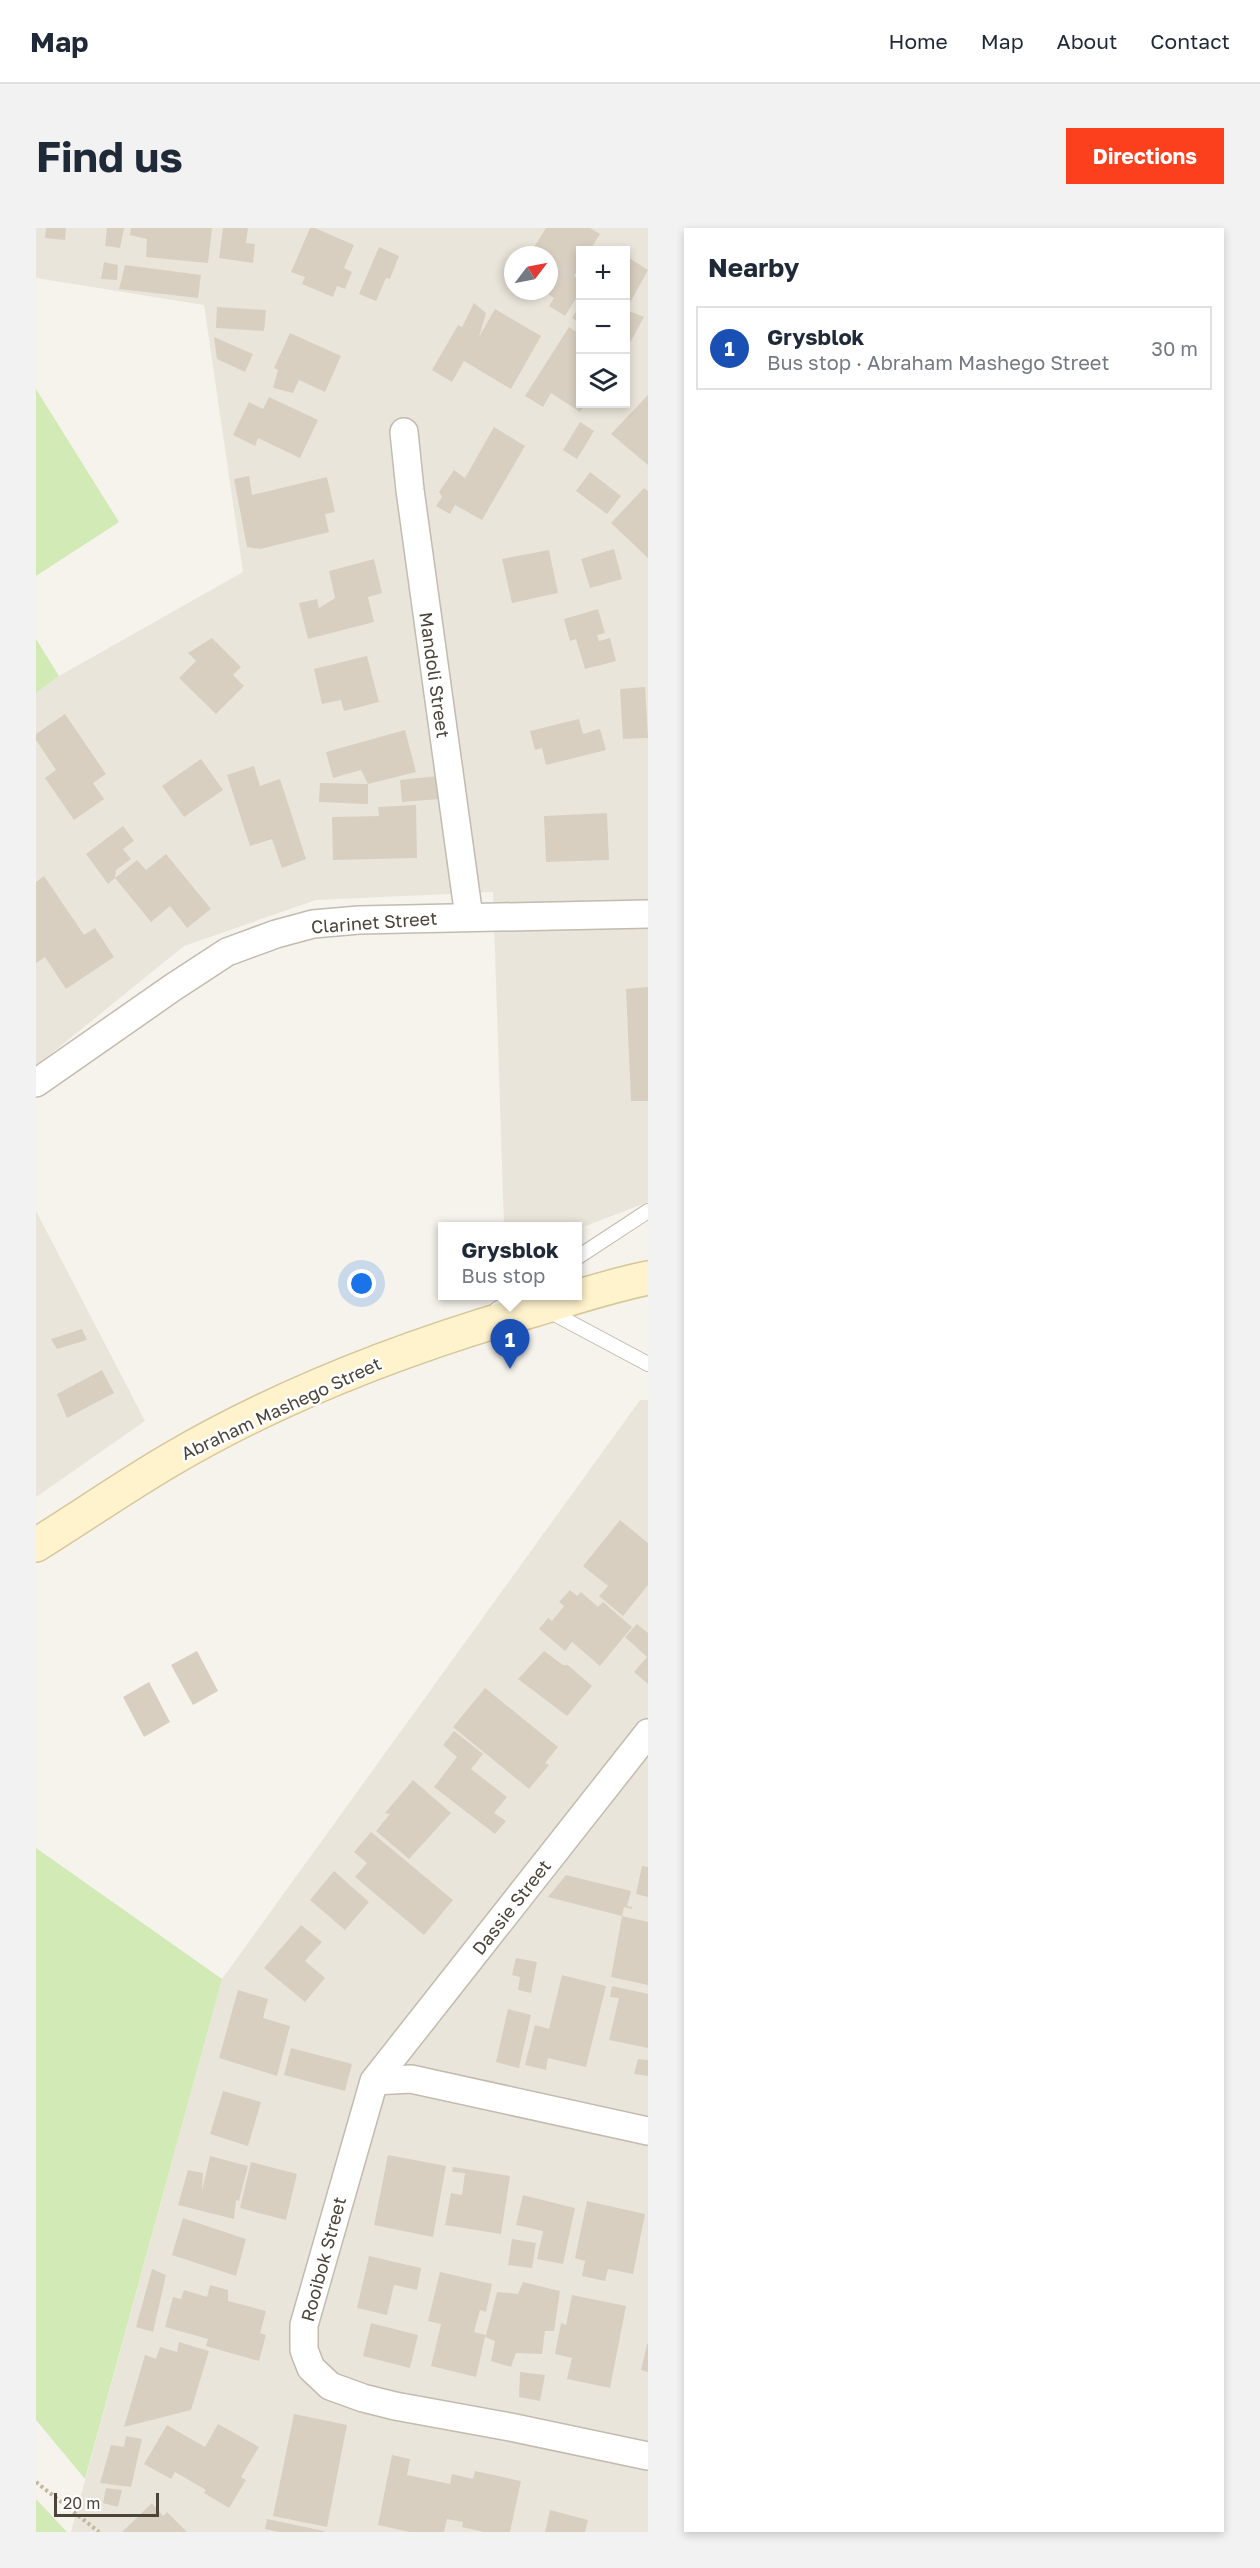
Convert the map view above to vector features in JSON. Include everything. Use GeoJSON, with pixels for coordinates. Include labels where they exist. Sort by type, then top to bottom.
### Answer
{"type":"FeatureCollection","features":[{"type":"Feature","properties":{"kind":"main road","name":"Abraham Mashego Street"},"geometry":{"type":"LineString","coordinates":[[582,1291],[648,1278]]}},
{"type":"Feature","properties":{"kind":"main road","name":"Abraham Mashego Street"},"geometry":{"type":"LineString","coordinates":[[36,1545],[170,1460],[259,1414],[348,1372],[466,1330],[530,1301]]}},
{"type":"Feature","properties":{"kind":"street","name":"Mandoli Street"},"geometry":{"type":"LineString","coordinates":[[404,432],[469,917]]}},
{"type":"Feature","properties":{"kind":"street","name":"Clarinet Street"},"geometry":{"type":"LineString","coordinates":[[36,1083],[227,952],[276,934],[313,924],[359,920],[648,914]]}},
{"type":"Feature","properties":{"kind":"street","name":"Dassie Street"},"geometry":{"type":"LineString","coordinates":[[374,2081],[648,1733]]}},
{"type":"Feature","properties":{"kind":"street"},"geometry":{"type":"LineString","coordinates":[[374,2081],[411,2079],[648,2131]]}},
{"type":"Feature","properties":{"kind":"street","name":"Rooibok Street"},"geometry":{"type":"LineString","coordinates":[[374,2081],[304,2325],[304,2350],[311,2368],[330,2386],[363,2398],[648,2456]]}},
{"type":"Feature","properties":{"kind":"lane"},"geometry":{"type":"LineString","coordinates":[[582,1254],[648,1211]]}},
{"type":"Feature","properties":{"kind":"lane"},"geometry":{"type":"LineString","coordinates":[[530,1301],[648,1364]]}},
{"type":"Feature","properties":{"kind":"path"},"geometry":{"type":"LineString","coordinates":[[36,2482],[99,2532]]}},
{"type":"Feature","properties":{"kind":"shaded area"},"geometry":{"type":"Polygon","coordinates":[[[36,228],[648,228],[648,1202],[582,1227],[582,1222],[504,1222],[493,892],[316,900],[184,946],[36,1066],[36,693],[59,676],[243,572],[204,305],[36,278],[36,228]]]}},
{"type":"Feature","properties":{"kind":"shaded area"},"geometry":{"type":"Polygon","coordinates":[[[36,1211],[145,1421],[36,1497],[36,1211]]]}},
{"type":"Feature","properties":{"kind":"shaded area"},"geometry":{"type":"Polygon","coordinates":[[[640,1400],[648,1400],[648,2532],[71,2532],[222,1979],[640,1400]]]}},
{"type":"Feature","properties":{"kind":"green space"},"geometry":{"type":"Polygon","coordinates":[[[36,389],[119,522],[36,576],[36,389]]]}},
{"type":"Feature","properties":{"kind":"green space"},"geometry":{"type":"Polygon","coordinates":[[[36,639],[59,676],[36,693],[36,639]]]}},
{"type":"Feature","properties":{"kind":"green space"},"geometry":{"type":"Polygon","coordinates":[[[36,1848],[222,1979],[85,2479],[36,2420],[36,1848]]]}},
{"type":"Feature","properties":{"kind":"green space"},"geometry":{"type":"Polygon","coordinates":[[[36,2499],[67,2532],[36,2532],[36,2499]]]}},
{"type":"Feature","properties":{"kind":"building"},"geometry":{"type":"Polygon","coordinates":[[[46,228],[66,228],[65,240],[45,238],[46,228]]]}},
{"type":"Feature","properties":{"kind":"building"},"geometry":{"type":"Polygon","coordinates":[[[107,228],[124,228],[120,248],[105,246],[107,228]]]}},
{"type":"Feature","properties":{"kind":"building"},"geometry":{"type":"Polygon","coordinates":[[[131,228],[212,228],[208,263],[146,257],[147,239],[130,235],[131,228]]]}},
{"type":"Feature","properties":{"kind":"building"},"geometry":{"type":"Polygon","coordinates":[[[223,228],[248,228],[246,243],[255,244],[253,263],[219,258],[223,228]]]}},
{"type":"Feature","properties":{"kind":"building"},"geometry":{"type":"Polygon","coordinates":[[[310,228],[315,228],[354,245],[344,268],[352,272],[345,289],[337,286],[333,297],[302,284],[305,277],[291,272],[310,228]]]}},
{"type":"Feature","properties":{"kind":"building"},"geometry":{"type":"Polygon","coordinates":[[[546,228],[590,228],[600,234],[592,246],[576,246],[574,276],[576,277],[576,298],[565,316],[549,306],[553,300],[558,300],[558,246],[535,246],[546,228]]]}},
{"type":"Feature","properties":{"kind":"building"},"geometry":{"type":"Polygon","coordinates":[[[379,247],[399,256],[390,279],[386,278],[376,301],[359,294],[379,247]]]}},
{"type":"Feature","properties":{"kind":"building"},"geometry":{"type":"Polygon","coordinates":[[[630,259],[648,270],[630,303],[630,259]]]}},
{"type":"Feature","properties":{"kind":"building"},"geometry":{"type":"Polygon","coordinates":[[[104,262],[118,265],[117,280],[101,279],[104,262]]]}},
{"type":"Feature","properties":{"kind":"building"},"geometry":{"type":"Polygon","coordinates":[[[125,265],[201,275],[198,298],[119,289],[125,265]]]}},
{"type":"Feature","properties":{"kind":"building"},"geometry":{"type":"Polygon","coordinates":[[[474,303],[486,313],[479,337],[495,309],[541,336],[511,389],[464,361],[452,382],[432,370],[458,325],[462,327],[474,303]]]}},
{"type":"Feature","properties":{"kind":"building"},"geometry":{"type":"Polygon","coordinates":[[[217,307],[266,310],[264,331],[216,328],[217,307]]]}},
{"type":"Feature","properties":{"kind":"building"},"geometry":{"type":"Polygon","coordinates":[[[630,311],[644,317],[630,343],[630,311]]]}},
{"type":"Feature","properties":{"kind":"building"},"geometry":{"type":"Polygon","coordinates":[[[569,327],[576,332],[576,408],[582,408],[580,412],[551,393],[543,407],[525,396],[569,327]]]}},
{"type":"Feature","properties":{"kind":"building"},"geometry":{"type":"Polygon","coordinates":[[[290,333],[341,356],[325,392],[299,380],[293,393],[273,388],[278,370],[274,368],[290,333]]]}},
{"type":"Feature","properties":{"kind":"building"},"geometry":{"type":"Polygon","coordinates":[[[214,337],[253,354],[245,372],[217,359],[214,337]]]}},
{"type":"Feature","properties":{"kind":"building"},"geometry":{"type":"Polygon","coordinates":[[[648,395],[648,465],[611,434],[648,395]]]}},
{"type":"Feature","properties":{"kind":"building"},"geometry":{"type":"Polygon","coordinates":[[[269,397],[318,420],[300,458],[258,438],[255,446],[233,435],[249,402],[263,409],[269,397]]]}},
{"type":"Feature","properties":{"kind":"building"},"geometry":{"type":"Polygon","coordinates":[[[580,422],[594,431],[577,459],[563,450],[580,422]]]}},
{"type":"Feature","properties":{"kind":"building"},"geometry":{"type":"Polygon","coordinates":[[[494,427],[525,446],[482,520],[455,505],[450,514],[436,506],[442,497],[439,492],[454,470],[465,478],[494,427]]]}},
{"type":"Feature","properties":{"kind":"building"},"geometry":{"type":"Polygon","coordinates":[[[590,472],[621,496],[607,514],[576,491],[590,472]]]}},
{"type":"Feature","properties":{"kind":"building"},"geometry":{"type":"Polygon","coordinates":[[[249,476],[252,495],[327,477],[335,512],[325,514],[329,532],[260,549],[247,547],[234,479],[249,476]]]}},
{"type":"Feature","properties":{"kind":"building"},"geometry":{"type":"Polygon","coordinates":[[[644,488],[648,491],[648,558],[611,523],[644,488]]]}},
{"type":"Feature","properties":{"kind":"building"},"geometry":{"type":"Polygon","coordinates":[[[614,549],[622,579],[590,588],[581,559],[614,549]]]}},
{"type":"Feature","properties":{"kind":"building"},"geometry":{"type":"Polygon","coordinates":[[[549,550],[558,593],[512,603],[502,559],[549,550]]]}},
{"type":"Feature","properties":{"kind":"building"},"geometry":{"type":"Polygon","coordinates":[[[374,559],[382,593],[368,597],[374,622],[308,639],[299,603],[317,599],[319,608],[335,598],[329,571],[374,559]]]}},
{"type":"Feature","properties":{"kind":"building"},"geometry":{"type":"Polygon","coordinates":[[[598,609],[605,633],[597,635],[599,641],[610,638],[616,661],[585,669],[576,639],[570,641],[564,619],[598,609]]]}},
{"type":"Feature","properties":{"kind":"building"},"geometry":{"type":"Polygon","coordinates":[[[212,638],[241,667],[233,675],[244,686],[216,714],[179,678],[196,661],[188,653],[212,638]]]}},
{"type":"Feature","properties":{"kind":"building"},"geometry":{"type":"Polygon","coordinates":[[[367,656],[379,702],[344,711],[341,700],[322,704],[314,669],[367,656]]]}},
{"type":"Feature","properties":{"kind":"building"},"geometry":{"type":"Polygon","coordinates":[[[645,687],[648,738],[623,739],[620,689],[645,687]]]}},
{"type":"Feature","properties":{"kind":"building"},"geometry":{"type":"Polygon","coordinates":[[[65,714],[106,774],[93,783],[104,799],[74,820],[45,778],[56,770],[36,740],[36,734],[65,714]]]}},
{"type":"Feature","properties":{"kind":"building"},"geometry":{"type":"Polygon","coordinates":[[[579,719],[583,734],[600,729],[606,750],[546,765],[542,748],[535,750],[530,731],[579,719]]]}},
{"type":"Feature","properties":{"kind":"building"},"geometry":{"type":"Polygon","coordinates":[[[405,730],[416,772],[368,784],[361,770],[333,778],[326,752],[405,730]]]}},
{"type":"Feature","properties":{"kind":"building"},"geometry":{"type":"Polygon","coordinates":[[[201,759],[223,790],[184,817],[162,786],[201,759]]]}},
{"type":"Feature","properties":{"kind":"building"},"geometry":{"type":"Polygon","coordinates":[[[254,766],[260,786],[280,779],[306,859],[282,868],[272,839],[250,846],[227,775],[254,766]]]}},
{"type":"Feature","properties":{"kind":"building"},"geometry":{"type":"Polygon","coordinates":[[[438,776],[440,799],[402,802],[400,780],[438,776]]]}},
{"type":"Feature","properties":{"kind":"building"},"geometry":{"type":"Polygon","coordinates":[[[320,783],[368,784],[368,804],[319,802],[320,783]]]}},
{"type":"Feature","properties":{"kind":"building"},"geometry":{"type":"Polygon","coordinates":[[[416,805],[417,858],[333,860],[332,817],[379,816],[378,807],[416,805]]]}},
{"type":"Feature","properties":{"kind":"building"},"geometry":{"type":"Polygon","coordinates":[[[607,813],[609,860],[546,862],[544,816],[607,813]]]}},
{"type":"Feature","properties":{"kind":"building"},"geometry":{"type":"Polygon","coordinates":[[[123,826],[134,841],[123,849],[131,859],[116,870],[115,878],[108,884],[86,854],[123,826]]]}},
{"type":"Feature","properties":{"kind":"building"},"geometry":{"type":"Polygon","coordinates":[[[166,854],[211,909],[187,928],[170,906],[151,922],[115,878],[137,860],[146,870],[166,854]]]}},
{"type":"Feature","properties":{"kind":"building"},"geometry":{"type":"Polygon","coordinates":[[[44,876],[84,935],[95,928],[114,957],[66,989],[45,957],[36,963],[36,882],[44,876]]]}},
{"type":"Feature","properties":{"kind":"building"},"geometry":{"type":"Polygon","coordinates":[[[648,987],[648,1101],[631,1101],[626,989],[648,987]]]}},
{"type":"Feature","properties":{"kind":"building"},"geometry":{"type":"Polygon","coordinates":[[[82,1329],[87,1340],[57,1349],[51,1339],[82,1329]]]}},
{"type":"Feature","properties":{"kind":"building"},"geometry":{"type":"Polygon","coordinates":[[[102,1370],[114,1393],[67,1418],[57,1394],[102,1370]]]}},
{"type":"Feature","properties":{"kind":"building"},"geometry":{"type":"Polygon","coordinates":[[[620,1520],[648,1543],[648,1585],[623,1616],[599,1596],[608,1586],[583,1566],[620,1520]]]}},
{"type":"Feature","properties":{"kind":"building"},"geometry":{"type":"Polygon","coordinates":[[[570,1590],[577,1596],[581,1592],[598,1607],[603,1602],[632,1627],[600,1666],[572,1642],[565,1651],[539,1629],[548,1618],[552,1621],[564,1606],[559,1602],[570,1590]]]}},
{"type":"Feature","properties":{"kind":"building"},"geometry":{"type":"Polygon","coordinates":[[[637,1624],[648,1633],[648,1684],[634,1672],[647,1657],[625,1637],[637,1624]]]}},
{"type":"Feature","properties":{"kind":"building"},"geometry":{"type":"Polygon","coordinates":[[[197,1651],[218,1691],[193,1705],[171,1665],[197,1651]]]}},
{"type":"Feature","properties":{"kind":"building"},"geometry":{"type":"Polygon","coordinates":[[[544,1651],[563,1665],[568,1665],[592,1686],[567,1716],[518,1679],[544,1651]]]}},
{"type":"Feature","properties":{"kind":"building"},"geometry":{"type":"Polygon","coordinates":[[[149,1682],[170,1722],[144,1737],[123,1697],[149,1682]]]}},
{"type":"Feature","properties":{"kind":"building"},"geometry":{"type":"Polygon","coordinates":[[[485,1688],[558,1747],[545,1763],[549,1765],[529,1789],[453,1727],[485,1688]]]}},
{"type":"Feature","properties":{"kind":"building"},"geometry":{"type":"Polygon","coordinates":[[[454,1731],[483,1754],[471,1769],[507,1797],[494,1813],[506,1821],[495,1834],[434,1787],[457,1757],[443,1745],[454,1731]]]}},
{"type":"Feature","properties":{"kind":"building"},"geometry":{"type":"Polygon","coordinates":[[[413,1780],[451,1813],[409,1859],[376,1831],[390,1814],[385,1813],[413,1780]]]}},
{"type":"Feature","properties":{"kind":"building"},"geometry":{"type":"Polygon","coordinates":[[[371,1832],[453,1900],[424,1935],[355,1877],[367,1863],[354,1852],[371,1832]]]}},
{"type":"Feature","properties":{"kind":"building"},"geometry":{"type":"Polygon","coordinates":[[[642,1866],[648,1867],[648,1897],[636,1894],[642,1866]]]}},
{"type":"Feature","properties":{"kind":"building"},"geometry":{"type":"Polygon","coordinates":[[[334,1871],[369,1902],[345,1930],[310,1900],[334,1871]]]}},
{"type":"Feature","properties":{"kind":"building"},"geometry":{"type":"Polygon","coordinates":[[[566,1875],[631,1891],[627,1906],[632,1909],[624,1907],[622,1916],[548,1897],[566,1875]]]}},
{"type":"Feature","properties":{"kind":"building"},"geometry":{"type":"Polygon","coordinates":[[[622,1916],[648,1922],[648,1985],[611,1977],[622,1916]]]}},
{"type":"Feature","properties":{"kind":"building"},"geometry":{"type":"Polygon","coordinates":[[[301,1925],[322,1942],[305,1961],[325,1978],[305,2002],[264,1968],[301,1925]]]}},
{"type":"Feature","properties":{"kind":"building"},"geometry":{"type":"Polygon","coordinates":[[[516,1958],[537,1962],[531,1993],[518,1990],[520,1977],[512,1975],[516,1958]]]}},
{"type":"Feature","properties":{"kind":"building"},"geometry":{"type":"Polygon","coordinates":[[[562,1975],[606,1986],[586,2067],[548,2058],[546,2070],[525,2065],[535,2025],[549,2029],[562,1975]]]}},
{"type":"Feature","properties":{"kind":"building"},"geometry":{"type":"Polygon","coordinates":[[[612,1986],[648,1994],[648,2048],[609,2040],[619,1998],[610,1997],[612,1986]]]}},
{"type":"Feature","properties":{"kind":"building"},"geometry":{"type":"Polygon","coordinates":[[[238,1990],[268,1999],[263,2018],[290,2026],[277,2076],[219,2058],[238,1990]]]}},
{"type":"Feature","properties":{"kind":"building"},"geometry":{"type":"Polygon","coordinates":[[[508,2009],[531,2015],[519,2068],[496,2062],[508,2009]]]}},
{"type":"Feature","properties":{"kind":"building"},"geometry":{"type":"Polygon","coordinates":[[[291,2048],[352,2064],[345,2091],[284,2075],[291,2048]]]}},
{"type":"Feature","properties":{"kind":"building"},"geometry":{"type":"Polygon","coordinates":[[[638,2059],[648,2060],[648,2076],[634,2074],[638,2059]]]}},
{"type":"Feature","properties":{"kind":"building"},"geometry":{"type":"Polygon","coordinates":[[[223,2091],[261,2102],[248,2146],[210,2134],[223,2091]]]}},
{"type":"Feature","properties":{"kind":"building"},"geometry":{"type":"Polygon","coordinates":[[[388,2155],[446,2166],[433,2237],[374,2225],[388,2155]]]}},
{"type":"Feature","properties":{"kind":"building"},"geometry":{"type":"Polygon","coordinates":[[[210,2156],[248,2166],[239,2201],[236,2200],[234,2219],[178,2205],[188,2170],[203,2173],[202,2191],[210,2156]]]}},
{"type":"Feature","properties":{"kind":"building"},"geometry":{"type":"Polygon","coordinates":[[[251,2162],[297,2174],[286,2220],[240,2208],[251,2162]]]}},
{"type":"Feature","properties":{"kind":"building"},"geometry":{"type":"Polygon","coordinates":[[[453,2167],[510,2176],[501,2234],[445,2225],[451,2193],[462,2195],[465,2173],[452,2172],[453,2167]]]}},
{"type":"Feature","properties":{"kind":"building"},"geometry":{"type":"Polygon","coordinates":[[[523,2195],[575,2208],[563,2264],[537,2259],[543,2231],[516,2225],[523,2195]]]}},
{"type":"Feature","properties":{"kind":"building"},"geometry":{"type":"Polygon","coordinates":[[[587,2201],[645,2214],[633,2274],[608,2269],[605,2281],[582,2276],[585,2261],[575,2258],[587,2201]]]}},
{"type":"Feature","properties":{"kind":"building"},"geometry":{"type":"Polygon","coordinates":[[[183,2218],[246,2239],[236,2276],[172,2255],[183,2218]]]}},
{"type":"Feature","properties":{"kind":"building"},"geometry":{"type":"Polygon","coordinates":[[[512,2239],[536,2243],[532,2268],[508,2265],[512,2239]]]}},
{"type":"Feature","properties":{"kind":"building"},"geometry":{"type":"Polygon","coordinates":[[[369,2256],[421,2268],[417,2290],[394,2285],[387,2315],[357,2308],[369,2256]]]}},
{"type":"Feature","properties":{"kind":"building"},"geometry":{"type":"Polygon","coordinates":[[[152,2269],[166,2275],[153,2332],[136,2327],[152,2269]]]}},
{"type":"Feature","properties":{"kind":"building"},"geometry":{"type":"Polygon","coordinates":[[[440,2272],[492,2284],[486,2312],[480,2310],[474,2332],[486,2335],[497,2292],[518,2294],[523,2282],[560,2291],[554,2331],[545,2331],[542,2354],[516,2353],[511,2367],[491,2361],[495,2341],[485,2337],[476,2377],[431,2366],[441,2324],[428,2321],[440,2272]]]}},
{"type":"Feature","properties":{"kind":"building"},"geometry":{"type":"Polygon","coordinates":[[[210,2285],[228,2290],[228,2301],[266,2311],[260,2333],[266,2335],[259,2361],[206,2346],[208,2339],[165,2327],[173,2297],[181,2299],[184,2290],[207,2297],[210,2285]]]}},
{"type":"Feature","properties":{"kind":"building"},"geometry":{"type":"Polygon","coordinates":[[[572,2295],[626,2306],[610,2388],[567,2379],[572,2358],[555,2354],[561,2323],[566,2325],[572,2295]]]}},
{"type":"Feature","properties":{"kind":"building"},"geometry":{"type":"Polygon","coordinates":[[[371,2323],[418,2335],[410,2368],[363,2356],[371,2323]]]}},
{"type":"Feature","properties":{"kind":"building"},"geometry":{"type":"Polygon","coordinates":[[[179,2342],[209,2351],[191,2410],[124,2427],[145,2355],[156,2359],[160,2347],[177,2352],[179,2342]]]}},
{"type":"Feature","properties":{"kind":"building"},"geometry":{"type":"Polygon","coordinates":[[[648,2344],[648,2372],[641,2370],[648,2344]]]}},
{"type":"Feature","properties":{"kind":"building"},"geometry":{"type":"Polygon","coordinates":[[[520,2372],[545,2375],[540,2401],[519,2397],[520,2372]]]}},
{"type":"Feature","properties":{"kind":"building"},"geometry":{"type":"Polygon","coordinates":[[[294,2414],[347,2425],[327,2527],[273,2516],[294,2414]]]}},
{"type":"Feature","properties":{"kind":"building"},"geometry":{"type":"Polygon","coordinates":[[[218,2424],[259,2447],[241,2477],[246,2480],[229,2508],[204,2493],[206,2490],[175,2472],[171,2479],[144,2464],[167,2425],[205,2447],[218,2424]]]}},
{"type":"Feature","properties":{"kind":"building"},"geometry":{"type":"Polygon","coordinates":[[[126,2436],[142,2439],[131,2487],[100,2483],[111,2445],[124,2447],[126,2436]]]}},
{"type":"Feature","properties":{"kind":"building"},"geometry":{"type":"Polygon","coordinates":[[[392,2455],[410,2459],[407,2475],[450,2484],[452,2474],[473,2479],[475,2471],[521,2481],[510,2532],[484,2532],[462,2527],[463,2522],[447,2519],[444,2532],[410,2532],[378,2525],[392,2455]]]}},
{"type":"Feature","properties":{"kind":"building"},"geometry":{"type":"Polygon","coordinates":[[[106,2488],[122,2490],[118,2507],[103,2503],[106,2488]]]}},
{"type":"Feature","properties":{"kind":"building"},"geometry":{"type":"Polygon","coordinates":[[[152,2503],[163,2516],[167,2512],[187,2532],[122,2532],[152,2503]]]}},
{"type":"Feature","properties":{"kind":"building"},"geometry":{"type":"Polygon","coordinates":[[[550,2510],[588,2520],[585,2532],[545,2532],[550,2510]]]}},
{"type":"Feature","properties":{"kind":"building"},"geometry":{"type":"Polygon","coordinates":[[[267,2519],[324,2532],[279,2532],[265,2529],[267,2519]]]}},
{"type":"Feature","properties":{"kind":"place","name":"Grysblok"},"geometry":{"type":"Point","coordinates":[510,1369]}}]}
